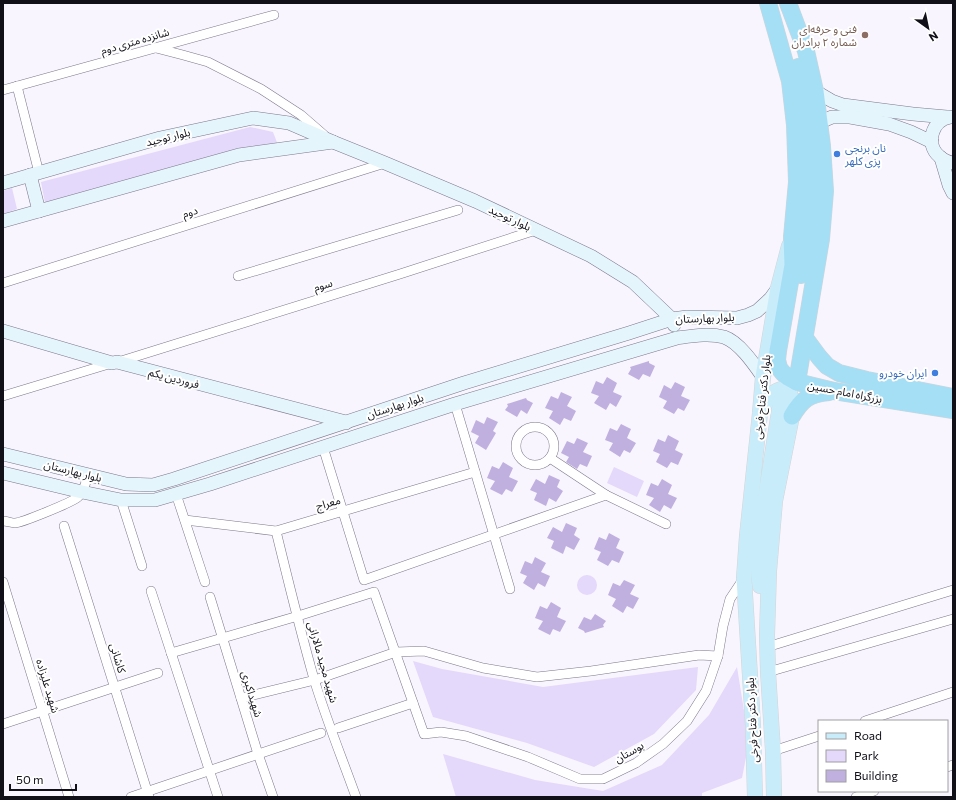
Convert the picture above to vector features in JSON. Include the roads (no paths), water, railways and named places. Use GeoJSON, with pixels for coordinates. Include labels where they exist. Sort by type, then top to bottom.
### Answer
{"type":"FeatureCollection","features":[{"type":"Feature","properties":{"kind":"highway","name":"بلوار دکتر فتاح فرخی"},"geometry":{"type":"LineString","coordinates":[[768,3],[790,81],[795,125],[797,182],[792,237]]}},
{"type":"Feature","properties":{"kind":"highway"},"geometry":{"type":"LineString","coordinates":[[784,3],[804,96],[810,146],[811,196],[801,280],[788,362]]}},
{"type":"Feature","properties":{"kind":"highway"},"geometry":{"type":"LineString","coordinates":[[788,3],[806,51],[815,91],[822,146],[825,191],[821,239],[798,382]]}},
{"type":"Feature","properties":{"kind":"highway","name":"بزرگراه امام حسین"},"geometry":{"type":"LineString","coordinates":[[792,237],[792,264],[777,360],[779,368],[783,373],[798,382],[834,391],[953,397]]}},
{"type":"Feature","properties":{"kind":"highway","name":"بزرگراه امام حسین"},"geometry":{"type":"LineString","coordinates":[[805,338],[827,366],[839,373],[868,380],[906,395],[953,410]]}},
{"type":"Feature","properties":{"kind":"highway"},"geometry":{"type":"LineString","coordinates":[[792,416],[798,406],[806,398],[816,394],[834,391]]}},
{"type":"Feature","properties":{"kind":"main road"},"geometry":{"type":"LineString","coordinates":[[815,91],[832,101],[843,105],[950,117]]}},
{"type":"Feature","properties":{"kind":"main road"},"geometry":{"type":"LineString","coordinates":[[819,125],[832,117],[850,118],[889,124],[932,142]]}},
{"type":"Feature","properties":{"kind":"main road"},"geometry":{"type":"LineString","coordinates":[[950,117],[940,121],[935,127],[932,134],[932,142],[934,150],[938,156],[953,163]]}},
{"type":"Feature","properties":{"kind":"main road","name":"بلوار توحید"},"geometry":{"type":"LineString","coordinates":[[3,183],[160,138],[253,118],[289,123],[475,201],[591,256],[633,282],[672,319]]}},
{"type":"Feature","properties":{"kind":"main road","name":"بلوار توحید"},"geometry":{"type":"LineString","coordinates":[[3,221],[239,155],[333,142]]}},
{"type":"Feature","properties":{"kind":"main road"},"geometry":{"type":"LineString","coordinates":[[941,158],[953,193]]}},
{"type":"Feature","properties":{"kind":"main road"},"geometry":{"type":"LineString","coordinates":[[34,174],[39,211]]}},
{"type":"Feature","properties":{"kind":"main road","name":"بلوار دکتر فتاح فرخی"},"geometry":{"type":"LineString","coordinates":[[755,797],[753,726],[744,578],[760,413],[762,377],[778,288],[792,237]]}},
{"type":"Feature","properties":{"kind":"main road","name":"بلوار بهارستان"},"geometry":{"type":"LineString","coordinates":[[3,454],[126,484],[153,485],[464,383],[672,319],[687,317],[737,318],[748,315],[757,311],[766,303],[778,288]]}},
{"type":"Feature","properties":{"kind":"main road"},"geometry":{"type":"LineString","coordinates":[[672,319],[677,338]]}},
{"type":"Feature","properties":{"kind":"main road","name":"فروردین یکم"},"geometry":{"type":"LineString","coordinates":[[3,331],[114,363],[346,422]]}},
{"type":"Feature","properties":{"kind":"main road","name":"بلوار بهارستان"},"geometry":{"type":"LineString","coordinates":[[3,473],[121,500],[155,500],[455,404],[677,338],[697,336],[725,337],[733,342],[749,358],[762,377]]}},
{"type":"Feature","properties":{"kind":"main road","name":"بلوار دکتر فتاح فرخی"},"geometry":{"type":"LineString","coordinates":[[760,413],[768,398],[774,391],[781,389],[788,391],[792,400],[792,416],[775,501],[769,571],[767,641],[774,797]]}},
{"type":"Feature","properties":{"kind":"main road"},"geometry":{"type":"LineString","coordinates":[[767,641],[759,576],[759,538],[782,399]]}},
{"type":"Feature","properties":{"kind":"main road"},"geometry":{"type":"LineString","coordinates":[[346,422],[349,438]]}},
{"type":"Feature","properties":{"kind":"street","name":"شانزده متری دوم"},"geometry":{"type":"LineString","coordinates":[[3,90],[274,15]]}},
{"type":"Feature","properties":{"kind":"street"},"geometry":{"type":"LineString","coordinates":[[155,49],[208,62],[261,89],[301,115],[333,142]]}},
{"type":"Feature","properties":{"kind":"street"},"geometry":{"type":"LineString","coordinates":[[16,86],[34,174]]}},
{"type":"Feature","properties":{"kind":"street","name":"دوم"},"geometry":{"type":"LineString","coordinates":[[3,283],[385,163]]}},
{"type":"Feature","properties":{"kind":"street"},"geometry":{"type":"LineString","coordinates":[[238,276],[458,210]]}},
{"type":"Feature","properties":{"kind":"street","name":"سوم"},"geometry":{"type":"LineString","coordinates":[[114,363],[536,230]]}},
{"type":"Feature","properties":{"kind":"street"},"geometry":{"type":"LineString","coordinates":[[3,396],[114,363]]}},
{"type":"Feature","properties":{"kind":"street"},"geometry":{"type":"LineString","coordinates":[[455,404],[510,589]]}},
{"type":"Feature","properties":{"kind":"street"},"geometry":{"type":"LineString","coordinates":[[534,427],[546,431],[550,435],[554,447],[550,458],[539,465],[532,465],[521,460],[517,454],[516,448],[516,442],[519,436],[528,428],[534,427]]}},
{"type":"Feature","properties":{"kind":"street"},"geometry":{"type":"LineString","coordinates":[[323,447],[364,580],[606,495]]}},
{"type":"Feature","properties":{"kind":"street"},"geometry":{"type":"LineString","coordinates":[[550,458],[606,495],[666,524]]}},
{"type":"Feature","properties":{"kind":"street","name":"معراج"},"geometry":{"type":"LineString","coordinates":[[185,520],[276,531],[475,472]]}},
{"type":"Feature","properties":{"kind":"street"},"geometry":{"type":"LineString","coordinates":[[3,520],[16,524],[72,501],[82,492],[88,475]]}},
{"type":"Feature","properties":{"kind":"street"},"geometry":{"type":"LineString","coordinates":[[176,494],[205,582]]}},
{"type":"Feature","properties":{"kind":"street"},"geometry":{"type":"LineString","coordinates":[[121,500],[142,566]]}},
{"type":"Feature","properties":{"kind":"street","name":"کاشانی"},"geometry":{"type":"LineString","coordinates":[[64,526],[148,794]]}},
{"type":"Feature","properties":{"kind":"street","name":"شهید مجید مالارانی"},"geometry":{"type":"LineString","coordinates":[[276,531],[315,680],[356,797]]}},
{"type":"Feature","properties":{"kind":"street","name":"بوستان"},"geometry":{"type":"LineString","coordinates":[[413,703],[424,734],[441,732],[466,736],[528,757],[580,779],[603,779],[636,763],[663,744],[687,721],[706,691],[718,656],[723,626],[730,599],[744,578]]}},
{"type":"Feature","properties":{"kind":"street","name":"شهید علیزاده"},"geometry":{"type":"LineString","coordinates":[[3,582],[69,797]]}},
{"type":"Feature","properties":{"kind":"street"},"geometry":{"type":"LineString","coordinates":[[767,641],[953,590]]}},
{"type":"Feature","properties":{"kind":"street"},"geometry":{"type":"LineString","coordinates":[[151,591],[218,797]]}},
{"type":"Feature","properties":{"kind":"street"},"geometry":{"type":"LineString","coordinates":[[171,653],[374,592],[413,703],[338,728]]}},
{"type":"Feature","properties":{"kind":"street","name":"شهیداکبری"},"geometry":{"type":"LineString","coordinates":[[210,597],[258,754],[273,797]]}},
{"type":"Feature","properties":{"kind":"street"},"geometry":{"type":"LineString","coordinates":[[768,672],[953,619]]}},
{"type":"Feature","properties":{"kind":"street"},"geometry":{"type":"LineString","coordinates":[[241,698],[315,680],[396,652],[424,651],[483,668],[537,677],[699,656],[718,656]]}},
{"type":"Feature","properties":{"kind":"street"},"geometry":{"type":"LineString","coordinates":[[3,724],[158,673]]}},
{"type":"Feature","properties":{"kind":"street"},"geometry":{"type":"LineString","coordinates":[[868,720],[953,692]]}},
{"type":"Feature","properties":{"kind":"street"},"geometry":{"type":"LineString","coordinates":[[131,797],[148,794],[258,754],[321,734]]}},
{"type":"Feature","properties":{"kind":"street"},"geometry":{"type":"LineString","coordinates":[[773,751],[818,736]]}},
{"type":"Feature","properties":{"kind":"street"},"geometry":{"type":"LineString","coordinates":[[856,797],[871,792]]}},
{"type":"Feature","properties":{"kind":"place","name":"فنی و حرفه‌ای شماره ۲ برادران"},"geometry":{"type":"Point","coordinates":[865,35]}},
{"type":"Feature","properties":{"kind":"place","name":"نان برنجی پزی کلهر"},"geometry":{"type":"Point","coordinates":[837,154]}},
{"type":"Feature","properties":{"kind":"place","name":"ایران خودرو"},"geometry":{"type":"Point","coordinates":[935,373]}}]}
